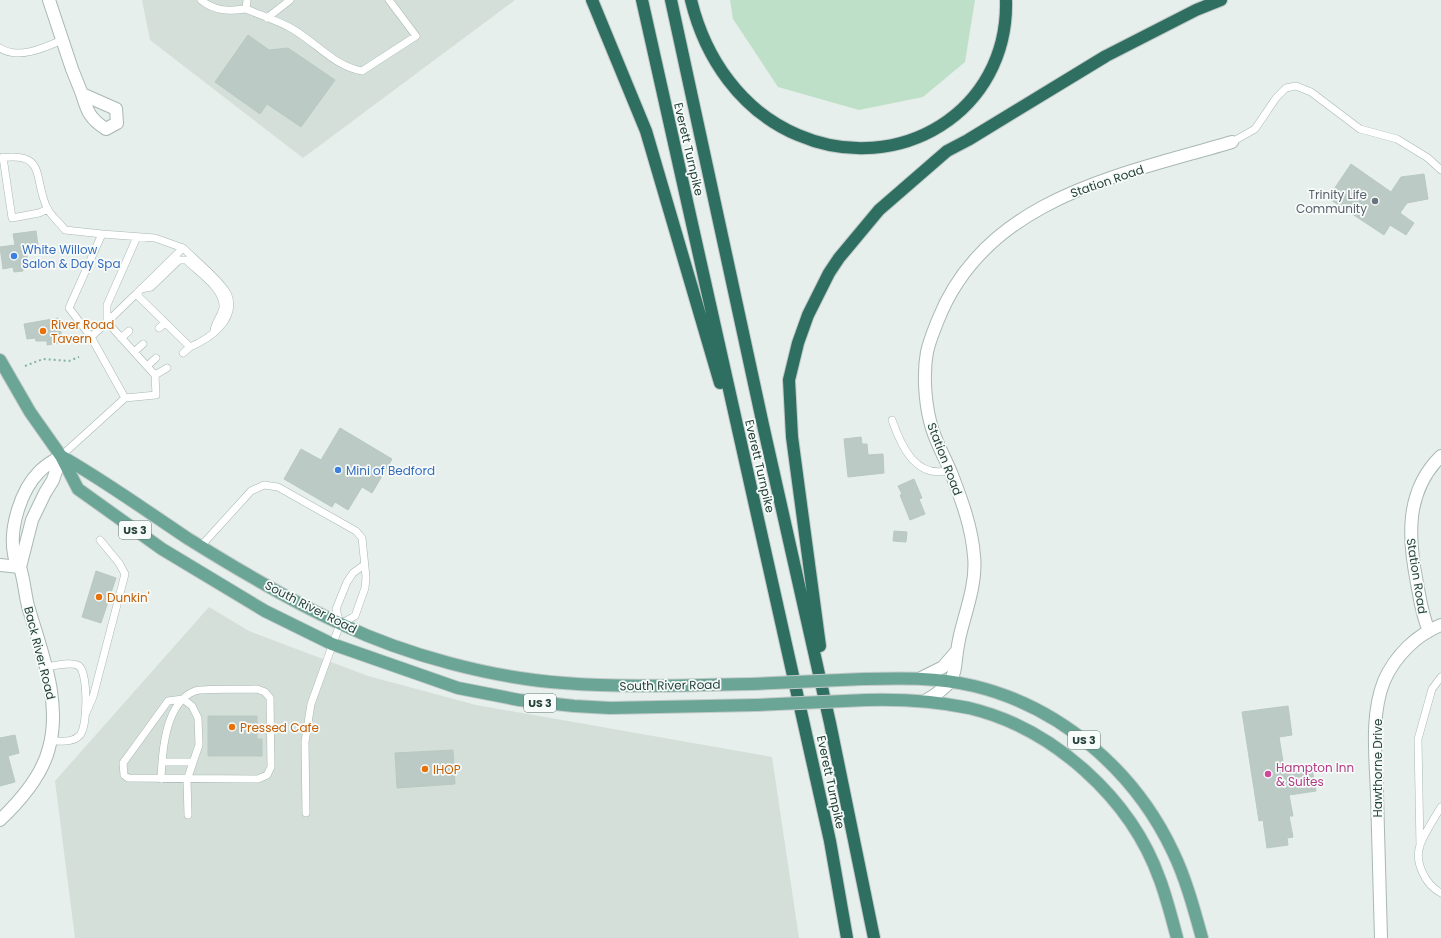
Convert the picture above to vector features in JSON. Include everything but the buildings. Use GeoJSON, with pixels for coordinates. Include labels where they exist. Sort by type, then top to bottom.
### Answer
{"type":"FeatureCollection","features":[{"type":"Feature","properties":{"kind":"highway"},"geometry":{"type":"LineString","coordinates":[[592,0],[646,131],[677,234],[754,506]]}},
{"type":"Feature","properties":{"kind":"highway","name":"Everett Turnpike"},"geometry":{"type":"LineString","coordinates":[[642,0],[830,841],[847,938]]}},
{"type":"Feature","properties":{"kind":"highway","name":"Everett Turnpike"},"geometry":{"type":"LineString","coordinates":[[671,0],[763,425],[830,723],[874,938]]}},
{"type":"Feature","properties":{"kind":"highway"},"geometry":{"type":"LineString","coordinates":[[691,0],[702,37],[718,66],[734,88],[754,107],[775,123],[798,136],[824,143],[858,147],[879,147],[906,142],[931,132],[964,108],[982,87],[997,56],[1005,24],[1006,0]]}},
{"type":"Feature","properties":{"kind":"highway"},"geometry":{"type":"LineString","coordinates":[[830,723],[792,437],[790,380],[798,343],[808,315],[829,273],[879,210],[947,151],[968,140],[1106,56],[1196,10],[1221,0]]}},
{"type":"Feature","properties":{"kind":"main road","name":"South River Road"},"geometry":{"type":"LineString","coordinates":[[0,360],[26,407],[61,456],[78,489],[162,549],[265,611],[332,644],[458,688],[532,702],[610,708],[757,705],[866,700],[925,701]]}},
{"type":"Feature","properties":{"kind":"main road","name":"South River Road"},"geometry":{"type":"LineString","coordinates":[[61,456],[93,474],[201,546],[276,590],[340,624],[434,659],[488,672],[538,681],[616,686],[752,684],[921,678],[952,682],[995,692],[1036,709],[1082,739],[1119,772],[1154,817],[1174,853],[1189,892],[1202,938]]}},
{"type":"Feature","properties":{"kind":"main road","name":"US 3"},"geometry":{"type":"LineString","coordinates":[[925,701],[970,708],[998,717],[1025,729],[1047,742],[1090,774],[1107,791],[1122,811],[1149,856],[1160,879],[1177,938]]}},
{"type":"Feature","properties":{"kind":"street"},"geometry":{"type":"LineString","coordinates":[[48,0],[82,94]]}},
{"type":"Feature","properties":{"kind":"street","name":"Station Road"},"geometry":{"type":"LineString","coordinates":[[952,682],[955,672],[956,652],[973,583],[975,557],[963,505],[930,422],[925,372],[927,352],[943,307],[954,286],[1000,234],[1044,205],[1111,178],[1232,142]]}},
{"type":"Feature","properties":{"kind":"street","name":"Back River Road"},"geometry":{"type":"LineString","coordinates":[[20,567],[32,520],[45,493],[54,480],[61,456]]}},
{"type":"Feature","properties":{"kind":"street","name":"Back River Road"},"geometry":{"type":"LineString","coordinates":[[0,820],[20,799],[39,773],[48,754],[51,741],[53,704],[46,667],[26,597],[20,567],[15,559],[13,542],[17,518],[29,484],[38,472],[61,456]]}},
{"type":"Feature","properties":{"kind":"street","name":"Station Road"},"geometry":{"type":"LineString","coordinates":[[1429,631],[1422,610],[1414,568],[1410,526],[1412,511],[1421,484],[1441,456]]}},
{"type":"Feature","properties":{"kind":"street"},"geometry":{"type":"LineString","coordinates":[[0,565],[20,567]]}},
{"type":"Feature","properties":{"kind":"street","name":"Hawthorne Drive"},"geometry":{"type":"LineString","coordinates":[[1381,938],[1376,743],[1377,710],[1384,682],[1391,668],[1410,645],[1429,631],[1441,625]]}},
{"type":"Feature","properties":{"kind":"street"},"geometry":{"type":"LineString","coordinates":[[921,678],[943,667],[956,652]]}},
{"type":"Feature","properties":{"kind":"street"},"geometry":{"type":"LineString","coordinates":[[925,701],[945,689],[952,682]]}},
{"type":"Feature","properties":{"kind":"lane"},"geometry":{"type":"LineString","coordinates":[[201,0],[209,6],[220,10],[246,9],[289,27],[341,64],[352,69],[362,71],[416,36],[389,0]]}},
{"type":"Feature","properties":{"kind":"lane"},"geometry":{"type":"LineString","coordinates":[[246,9],[247,0]]}},
{"type":"Feature","properties":{"kind":"lane"},"geometry":{"type":"LineString","coordinates":[[267,18],[290,0]]}},
{"type":"Feature","properties":{"kind":"lane"},"geometry":{"type":"LineString","coordinates":[[0,48],[6,52],[19,53],[45,48],[62,40]]}},
{"type":"Feature","properties":{"kind":"lane"},"geometry":{"type":"LineString","coordinates":[[1232,142],[1255,129],[1276,98],[1286,88],[1296,86],[1311,92],[1360,129],[1397,139],[1428,158],[1441,170]]}},
{"type":"Feature","properties":{"kind":"lane"},"geometry":{"type":"LineString","coordinates":[[48,209],[39,213],[12,218],[1,158],[22,157],[33,164],[38,171],[48,209],[66,230],[155,238],[183,248],[221,285],[228,295],[229,310],[224,324],[203,341],[190,347],[184,353]]}},
{"type":"Feature","properties":{"kind":"lane"},"geometry":{"type":"LineString","coordinates":[[102,234],[69,308],[91,337],[125,398]]}},
{"type":"Feature","properties":{"kind":"lane"},"geometry":{"type":"LineString","coordinates":[[61,456],[125,398],[156,395],[155,375],[107,322],[107,305],[137,237]]}},
{"type":"Feature","properties":{"kind":"lane"},"geometry":{"type":"LineString","coordinates":[[91,337],[183,248]]}},
{"type":"Feature","properties":{"kind":"lane"},"geometry":{"type":"LineString","coordinates":[[139,291],[151,286],[179,260],[186,260],[222,297],[223,307],[220,316],[215,323],[214,331]]}},
{"type":"Feature","properties":{"kind":"lane"},"geometry":{"type":"LineString","coordinates":[[139,291],[152,310],[190,347]]}},
{"type":"Feature","properties":{"kind":"lane"},"geometry":{"type":"LineString","coordinates":[[146,315],[152,310]]}},
{"type":"Feature","properties":{"kind":"lane"},"geometry":{"type":"LineString","coordinates":[[159,328],[165,323]]}},
{"type":"Feature","properties":{"kind":"lane"},"geometry":{"type":"LineString","coordinates":[[121,338],[129,331]]}},
{"type":"Feature","properties":{"kind":"lane"},"geometry":{"type":"LineString","coordinates":[[173,342],[179,337]]}},
{"type":"Feature","properties":{"kind":"lane"},"geometry":{"type":"LineString","coordinates":[[134,352],[143,344]]}},
{"type":"Feature","properties":{"kind":"lane"},"geometry":{"type":"LineString","coordinates":[[147,366],[156,358]]}},
{"type":"Feature","properties":{"kind":"lane"},"geometry":{"type":"LineString","coordinates":[[155,375],[167,368]]}},
{"type":"Feature","properties":{"kind":"lane"},"geometry":{"type":"LineString","coordinates":[[892,420],[903,449],[924,470],[938,473],[950,470]]}},
{"type":"Feature","properties":{"kind":"lane"},"geometry":{"type":"LineString","coordinates":[[201,546],[251,491],[264,484],[278,487],[356,531],[362,538],[365,588],[355,616],[340,624]]}},
{"type":"Feature","properties":{"kind":"lane"},"geometry":{"type":"LineString","coordinates":[[51,741],[66,741],[76,738],[82,732],[86,713],[93,697],[125,574],[119,562],[100,540]]}},
{"type":"Feature","properties":{"kind":"lane"},"geometry":{"type":"LineString","coordinates":[[306,813],[307,723],[316,688],[340,624],[336,609],[347,582],[353,573],[364,565]]}},
{"type":"Feature","properties":{"kind":"lane"},"geometry":{"type":"LineString","coordinates":[[46,667],[73,664],[82,669],[86,713]]}},
{"type":"Feature","properties":{"kind":"lane"},"geometry":{"type":"LineString","coordinates":[[1441,676],[1432,689],[1418,739],[1419,861],[1422,872],[1428,882],[1435,890],[1441,893]]}},
{"type":"Feature","properties":{"kind":"lane"},"geometry":{"type":"LineString","coordinates":[[257,689],[264,692],[270,698],[271,767],[267,775],[258,779],[187,780],[128,778],[124,775],[123,764],[168,701],[183,699],[196,691],[257,689]]}},
{"type":"Feature","properties":{"kind":"lane"},"geometry":{"type":"LineString","coordinates":[[183,699],[192,706],[198,718],[199,745],[187,780],[188,814]]}},
{"type":"Feature","properties":{"kind":"lane"},"geometry":{"type":"LineString","coordinates":[[161,779],[162,750],[171,717],[183,699]]}},
{"type":"Feature","properties":{"kind":"lane"},"geometry":{"type":"LineString","coordinates":[[162,762],[193,762]]}},
{"type":"Feature","properties":{"kind":"lane"},"geometry":{"type":"LineString","coordinates":[[1420,847],[1441,807]]}},
{"type":"Feature","properties":{"kind":"path"},"geometry":{"type":"LineString","coordinates":[[24,366],[43,359],[69,361],[79,357]]}},
{"type":"Feature","properties":{"kind":"shaded area"},"geometry":{"type":"Polygon","coordinates":[[[142,0],[515,0],[303,158],[150,40],[142,0]]]}},
{"type":"Feature","properties":{"kind":"shaded area"},"geometry":{"type":"Polygon","coordinates":[[[209,607],[249,631],[368,676],[476,705],[772,757],[799,938],[75,938],[55,781],[209,607]]]}},
{"type":"Feature","properties":{"kind":"green space"},"geometry":{"type":"Polygon","coordinates":[[[730,0],[975,0],[965,62],[923,97],[859,110],[778,87],[733,19],[730,0]]]}},
{"type":"Feature","properties":{"kind":"place","name":"Trinity Life Community"},"geometry":{"type":"Point","coordinates":[1375,201]}},
{"type":"Feature","properties":{"kind":"place","name":"White Willow Salon & Day Spa"},"geometry":{"type":"Point","coordinates":[14,256]}},
{"type":"Feature","properties":{"kind":"place","name":"River Road Tavern"},"geometry":{"type":"Point","coordinates":[43,331]}},
{"type":"Feature","properties":{"kind":"place","name":"Mini of Bedford"},"geometry":{"type":"Point","coordinates":[338,470]}},
{"type":"Feature","properties":{"kind":"place","name":"Dunkin'"},"geometry":{"type":"Point","coordinates":[99,597]}},
{"type":"Feature","properties":{"kind":"place","name":"Pressed Cafe"},"geometry":{"type":"Point","coordinates":[232,727]}},
{"type":"Feature","properties":{"kind":"place","name":"IHOP"},"geometry":{"type":"Point","coordinates":[425,769]}},
{"type":"Feature","properties":{"kind":"place","name":"Hampton Inn & Suites"},"geometry":{"type":"Point","coordinates":[1268,774]}}]}
